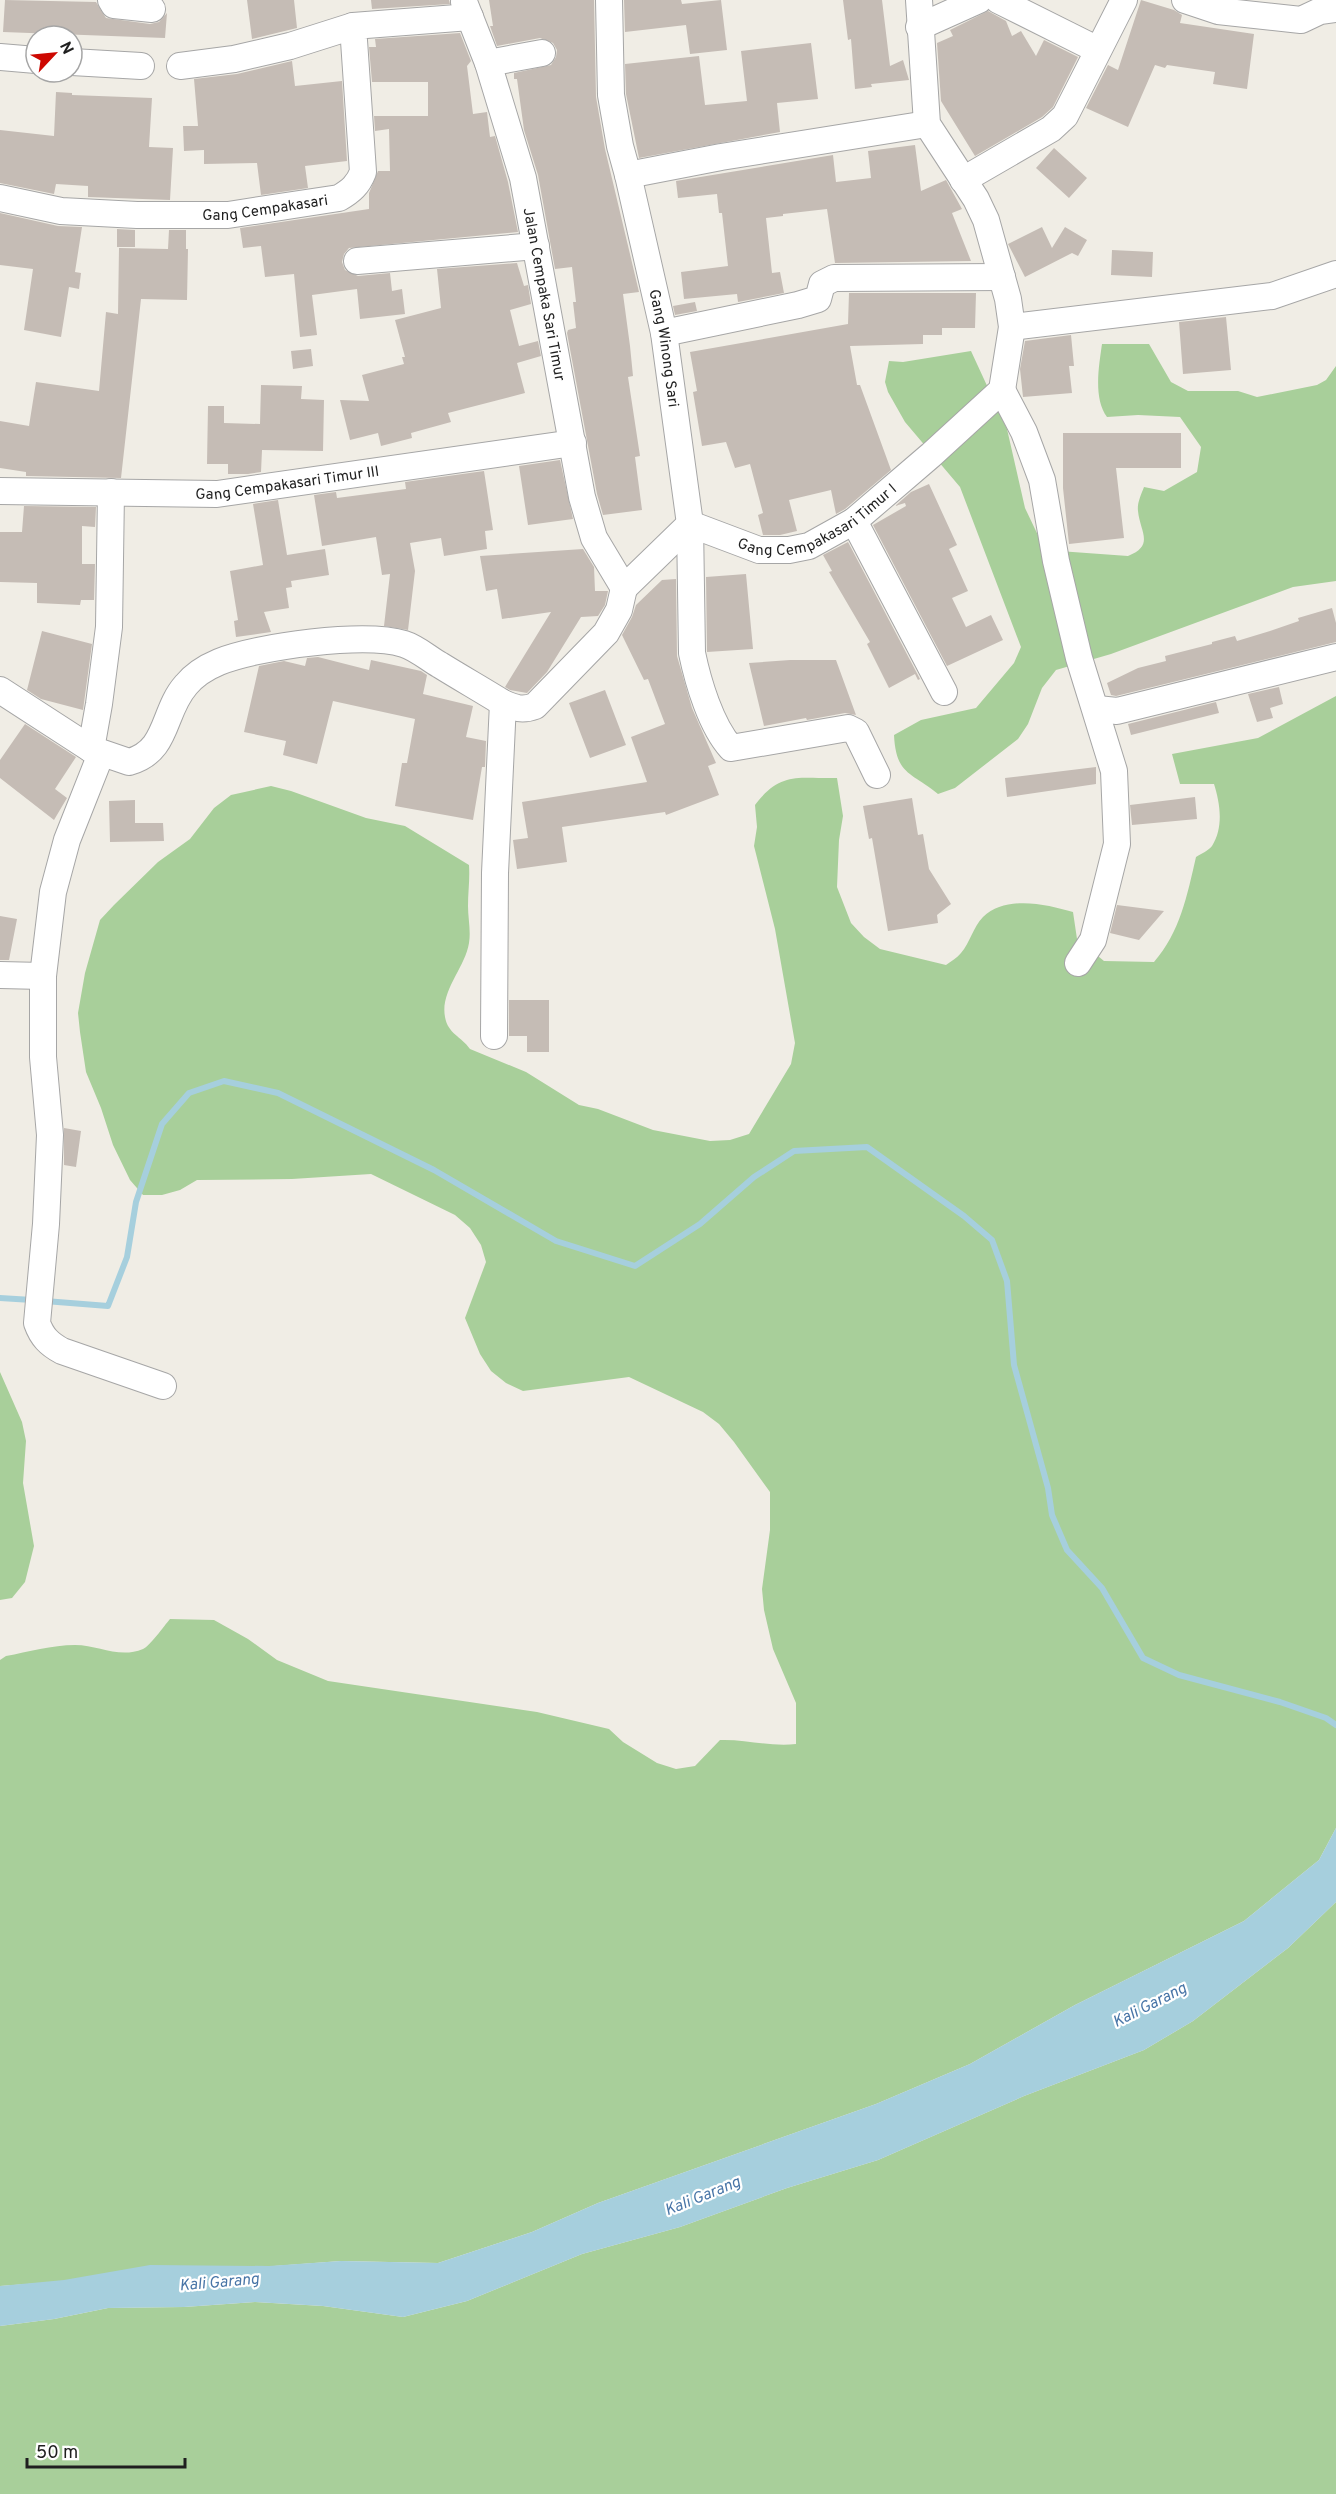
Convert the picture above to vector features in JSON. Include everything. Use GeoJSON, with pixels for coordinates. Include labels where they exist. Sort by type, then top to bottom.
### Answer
{"type":"FeatureCollection","features":[{"type":"Feature","properties":{"kind":"street"},"geometry":{"type":"LineString","coordinates":[[111,0],[114,5],[152,9]]}},
{"type":"Feature","properties":{"kind":"street","name":"Gang Winong Sari"},"geometry":{"type":"LineString","coordinates":[[609,0],[611,95],[620,146],[664,333],[690,524],[692,653],[696,673],[721,737],[731,748],[848,728],[856,732],[877,775]]}},
{"type":"Feature","properties":{"kind":"street"},"geometry":{"type":"LineString","coordinates":[[919,0],[927,124],[986,220],[1008,299],[1012,327],[1002,390],[1024,432],[1042,480],[1056,561],[1079,658],[1097,709],[1114,771],[1117,844],[1093,940],[1078,963]]}},
{"type":"Feature","properties":{"kind":"street"},"geometry":{"type":"LineString","coordinates":[[920,27],[979,0]]}},
{"type":"Feature","properties":{"kind":"street"},"geometry":{"type":"LineString","coordinates":[[998,0],[1098,50]]}},
{"type":"Feature","properties":{"kind":"street"},"geometry":{"type":"LineString","coordinates":[[963,180],[1051,129],[1065,116],[1124,0]]}},
{"type":"Feature","properties":{"kind":"street"},"geometry":{"type":"LineString","coordinates":[[1185,0],[1218,10],[1301,20],[1320,11],[1336,9]]}},
{"type":"Feature","properties":{"kind":"street"},"geometry":{"type":"LineString","coordinates":[[180,66],[234,59],[290,46],[353,26],[466,8]]}},
{"type":"Feature","properties":{"kind":"street","name":"Jalan Cempaka Sari Timur"},"geometry":{"type":"LineString","coordinates":[[466,8],[488,63],[523,178],[582,496],[594,538],[624,588]]}},
{"type":"Feature","properties":{"kind":"street","name":"Gang Cempakasari"},"geometry":{"type":"LineString","coordinates":[[0,198],[61,211],[136,215],[228,215],[339,198],[351,191],[363,172],[353,26]]}},
{"type":"Feature","properties":{"kind":"street"},"geometry":{"type":"LineString","coordinates":[[488,63],[542,53]]}},
{"type":"Feature","properties":{"kind":"street"},"geometry":{"type":"LineString","coordinates":[[0,57],[24,59]]}},
{"type":"Feature","properties":{"kind":"street"},"geometry":{"type":"LineString","coordinates":[[84,63],[141,66]]}},
{"type":"Feature","properties":{"kind":"street"},"geometry":{"type":"LineString","coordinates":[[628,175],[721,157],[927,124]]}},
{"type":"Feature","properties":{"kind":"street"},"geometry":{"type":"LineString","coordinates":[[357,261],[536,246]]}},
{"type":"Feature","properties":{"kind":"street"},"geometry":{"type":"LineString","coordinates":[[1012,327],[1272,296],[1336,274]]}},
{"type":"Feature","properties":{"kind":"street"},"geometry":{"type":"LineString","coordinates":[[664,333],[817,300],[822,284],[834,278],[1002,277]]}},
{"type":"Feature","properties":{"kind":"street","name":"Gang Cempakasari Timur I"},"geometry":{"type":"LineString","coordinates":[[690,524],[759,550],[789,550],[809,546],[855,521],[1002,390]]}},
{"type":"Feature","properties":{"kind":"street","name":"Gang Cempakasari Timur III"},"geometry":{"type":"LineString","coordinates":[[0,491],[217,494],[573,443]]}},
{"type":"Feature","properties":{"kind":"street"},"geometry":{"type":"LineString","coordinates":[[111,492],[109,627],[99,704],[96,751],[53,892],[43,976],[44,1058],[50,1136],[46,1224],[38,1291],[37,1323],[41,1334],[50,1344],[62,1351],[163,1386]]}},
{"type":"Feature","properties":{"kind":"street"},"geometry":{"type":"LineString","coordinates":[[855,521],[944,692]]}},
{"type":"Feature","properties":{"kind":"street"},"geometry":{"type":"LineString","coordinates":[[0,690],[96,751],[129,762],[149,753],[157,744],[177,695],[190,679],[206,668],[242,655],[311,642],[386,639],[407,645],[503,703],[518,710],[535,706],[606,633],[619,610],[624,588],[690,524]]}},
{"type":"Feature","properties":{"kind":"street"},"geometry":{"type":"LineString","coordinates":[[1097,709],[1117,711],[1336,657]]}},
{"type":"Feature","properties":{"kind":"street"},"geometry":{"type":"LineString","coordinates":[[494,1036],[495,873],[503,703]]}},
{"type":"Feature","properties":{"kind":"street"},"geometry":{"type":"LineString","coordinates":[[0,975],[43,976]]}},
{"type":"Feature","properties":{"kind":"green space"},"geometry":{"type":"Polygon","coordinates":[[[1102,344],[1149,344],[1171,382],[1188,391],[1238,391],[1257,397],[1317,385],[1326,380],[1336,366],[1336,581],[1293,587],[1111,654],[1056,670],[1042,688],[1028,724],[1018,739],[955,788],[938,794],[902,765],[895,748],[894,735],[921,720],[976,708],[1014,663],[1021,647],[960,487],[905,422],[888,392],[885,382],[889,361],[903,362],[971,351],[1007,429],[1025,508],[1045,550],[1128,556],[1136,552],[1144,542],[1138,508],[1144,487],[1164,491],[1197,472],[1201,447],[1180,417],[1138,415],[1107,417],[1098,391],[1102,344]]]}},
{"type":"Feature","properties":{"kind":"green space"},"geometry":{"type":"Polygon","coordinates":[[[1336,696],[1336,1828],[1319,1860],[1244,1921],[1075,2005],[970,2064],[876,2104],[598,2203],[532,2232],[438,2263],[341,2261],[0,2286],[0,1660],[6,1656],[66,1645],[126,1653],[134,1652],[149,1644],[170,1619],[214,1620],[248,1639],[277,1660],[328,1681],[537,1712],[609,1729],[623,1742],[657,1763],[676,1769],[695,1766],[720,1740],[796,1744],[796,1703],[773,1649],[764,1610],[762,1589],[770,1530],[770,1492],[719,1424],[703,1412],[629,1377],[523,1391],[506,1383],[491,1371],[480,1354],[465,1318],[486,1262],[481,1245],[470,1228],[455,1215],[371,1174],[292,1179],[197,1180],[180,1190],[162,1195],[143,1195],[130,1180],[113,1145],[86,1072],[78,1013],[85,973],[100,920],[158,862],[190,839],[214,808],[231,795],[271,786],[366,818],[405,826],[469,865],[469,943],[449,989],[444,1007],[449,1027],[470,1049],[526,1072],[579,1105],[598,1109],[653,1130],[710,1141],[730,1140],[749,1134],[791,1064],[795,1043],[775,929],[754,846],[757,827],[755,805],[773,787],[791,779],[837,778],[843,816],[839,840],[837,887],[851,923],[880,949],[946,965],[964,949],[977,925],[992,910],[1026,903],[1073,912],[1077,939],[1104,961],[1154,962],[1176,926],[1186,899],[1196,857],[1212,846],[1219,823],[1218,799],[1214,784],[1180,784],[1172,754],[1258,738],[1336,696]]]}},
{"type":"Feature","properties":{"kind":"green space"},"geometry":{"type":"Polygon","coordinates":[[[0,1372],[22,1422],[26,1441],[23,1483],[34,1546],[25,1582],[12,1598],[0,1600],[0,1372]]]}},
{"type":"Feature","properties":{"kind":"green space"},"geometry":{"type":"Polygon","coordinates":[[[1336,1902],[1336,2494],[0,2494],[0,2326],[54,2319],[108,2308],[184,2307],[255,2302],[323,2306],[403,2317],[467,2301],[582,2254],[680,2227],[787,2188],[878,2160],[1024,2096],[1144,2050],[1193,2021],[1288,1948],[1336,1902]]]}},
{"type":"Feature","properties":{"kind":"water","name":"Kali Garang"},"geometry":{"type":"Polygon","coordinates":[[[1336,1828],[1336,1902],[1288,1948],[1193,2021],[1144,2050],[1024,2096],[878,2160],[787,2188],[680,2227],[582,2254],[467,2301],[403,2317],[323,2306],[255,2302],[184,2307],[108,2308],[54,2319],[0,2326],[0,2286],[64,2280],[150,2265],[269,2266],[341,2261],[438,2263],[532,2232],[598,2203],[876,2104],[970,2064],[1075,2005],[1244,1921],[1319,1860],[1336,1828]]]}},
{"type":"Feature","properties":{"kind":"building"},"geometry":{"type":"Polygon","coordinates":[[[5,0],[96,2],[106,18],[150,24],[159,22],[167,13],[165,38],[84,35],[84,24],[24,24],[24,33],[3,32],[5,0]]]}},
{"type":"Feature","properties":{"kind":"building"},"geometry":{"type":"Polygon","coordinates":[[[247,0],[294,0],[297,28],[252,39],[247,0]]]}},
{"type":"Feature","properties":{"kind":"building"},"geometry":{"type":"Polygon","coordinates":[[[371,0],[449,0],[450,4],[372,9],[371,0]]]}},
{"type":"Feature","properties":{"kind":"building"},"geometry":{"type":"Polygon","coordinates":[[[489,0],[594,0],[596,97],[605,149],[639,292],[623,294],[633,376],[628,377],[640,456],[635,457],[642,510],[603,515],[597,494],[567,333],[568,330],[576,328],[572,267],[555,269],[538,175],[524,130],[517,79],[514,79],[514,73],[551,65],[557,50],[553,43],[540,38],[497,46],[490,26],[493,26],[489,0]]]}},
{"type":"Feature","properties":{"kind":"building"},"geometry":{"type":"Polygon","coordinates":[[[624,0],[681,0],[682,4],[721,0],[727,50],[690,54],[686,25],[625,32],[624,0]]]}},
{"type":"Feature","properties":{"kind":"building"},"geometry":{"type":"Polygon","coordinates":[[[843,0],[882,0],[890,66],[903,60],[909,80],[871,84],[872,87],[855,89],[851,39],[848,40],[843,0]]]}},
{"type":"Feature","properties":{"kind":"building"},"geometry":{"type":"Polygon","coordinates":[[[1141,0],[1174,10],[1182,15],[1180,23],[1254,34],[1247,89],[1213,84],[1215,72],[1167,65],[1165,68],[1155,65],[1128,127],[1086,108],[1108,65],[1118,70],[1141,0]]]}},
{"type":"Feature","properties":{"kind":"building"},"geometry":{"type":"Polygon","coordinates":[[[988,11],[1006,21],[1012,36],[1021,31],[1036,56],[1044,40],[1078,57],[1053,107],[1042,117],[975,156],[941,101],[937,43],[953,36],[950,30],[988,11]]]}},
{"type":"Feature","properties":{"kind":"building"},"geometry":{"type":"Polygon","coordinates":[[[460,33],[471,61],[467,66],[473,114],[487,112],[490,137],[495,136],[508,182],[518,232],[349,248],[342,262],[345,270],[358,276],[390,273],[392,291],[402,289],[405,314],[360,319],[357,289],[312,295],[317,335],[300,337],[294,274],[265,277],[261,246],[243,248],[240,228],[369,209],[369,193],[378,171],[390,171],[389,129],[375,131],[374,116],[428,116],[428,82],[372,82],[369,47],[376,47],[375,39],[460,33]]]}},
{"type":"Feature","properties":{"kind":"building"},"geometry":{"type":"Polygon","coordinates":[[[811,43],[818,99],[777,103],[780,132],[639,158],[626,94],[625,64],[699,56],[705,105],[747,101],[741,51],[811,43]]]}},
{"type":"Feature","properties":{"kind":"building"},"geometry":{"type":"Polygon","coordinates":[[[292,61],[295,86],[342,81],[347,161],[305,166],[308,188],[261,195],[257,163],[204,164],[204,150],[184,151],[183,126],[198,126],[194,79],[237,74],[292,61]]]}},
{"type":"Feature","properties":{"kind":"building"},"geometry":{"type":"Polygon","coordinates":[[[56,92],[72,93],[72,95],[152,98],[149,147],[173,148],[170,200],[88,197],[88,186],[56,184],[54,194],[0,183],[0,130],[54,136],[56,92]]]}},
{"type":"Feature","properties":{"kind":"building"},"geometry":{"type":"Polygon","coordinates":[[[915,145],[921,191],[946,180],[962,209],[952,213],[971,261],[835,263],[827,209],[783,214],[783,216],[766,218],[772,273],[780,272],[784,293],[738,302],[737,294],[684,299],[681,272],[728,266],[722,213],[719,213],[717,194],[678,198],[676,181],[833,155],[836,182],[871,178],[868,151],[915,145]]]}},
{"type":"Feature","properties":{"kind":"building"},"geometry":{"type":"Polygon","coordinates":[[[1054,148],[1087,178],[1069,198],[1036,168],[1054,148]]]}},
{"type":"Feature","properties":{"kind":"building"},"geometry":{"type":"Polygon","coordinates":[[[0,213],[58,226],[82,227],[75,272],[81,273],[79,289],[69,287],[61,337],[24,330],[33,269],[0,265],[0,213]]]}},
{"type":"Feature","properties":{"kind":"building"},"geometry":{"type":"Polygon","coordinates":[[[1042,227],[1052,248],[1065,227],[1087,240],[1078,256],[1072,253],[1025,277],[1008,244],[1042,227]]]}},
{"type":"Feature","properties":{"kind":"building"},"geometry":{"type":"Polygon","coordinates":[[[117,229],[135,230],[135,247],[117,247],[117,229]]]}},
{"type":"Feature","properties":{"kind":"building"},"geometry":{"type":"Polygon","coordinates":[[[169,230],[186,230],[187,300],[141,299],[121,478],[26,476],[26,472],[0,468],[0,421],[29,426],[36,382],[99,391],[106,312],[118,314],[119,248],[168,249],[169,230]]]}},
{"type":"Feature","properties":{"kind":"building"},"geometry":{"type":"Polygon","coordinates":[[[1112,250],[1153,252],[1152,277],[1111,275],[1112,250]]]}},
{"type":"Feature","properties":{"kind":"building"},"geometry":{"type":"Polygon","coordinates":[[[517,263],[524,286],[528,285],[531,304],[510,310],[519,346],[538,341],[541,356],[517,363],[525,393],[448,413],[451,422],[411,433],[412,438],[381,446],[378,433],[350,440],[340,400],[369,401],[362,375],[404,364],[402,357],[405,357],[395,320],[441,308],[437,269],[517,263]]]}},
{"type":"Feature","properties":{"kind":"building"},"geometry":{"type":"Polygon","coordinates":[[[849,293],[976,293],[975,328],[942,328],[942,335],[923,335],[923,344],[850,346],[857,385],[860,385],[891,470],[836,514],[831,490],[789,500],[797,531],[780,535],[763,535],[758,515],[763,513],[750,464],[735,468],[726,442],[702,446],[693,392],[697,391],[690,352],[848,324],[849,293]]]}},
{"type":"Feature","properties":{"kind":"building"},"geometry":{"type":"Polygon","coordinates":[[[695,302],[697,311],[675,315],[673,306],[695,302]]]}},
{"type":"Feature","properties":{"kind":"building"},"geometry":{"type":"Polygon","coordinates":[[[1226,317],[1231,370],[1183,374],[1179,322],[1226,317]]]}},
{"type":"Feature","properties":{"kind":"building"},"geometry":{"type":"Polygon","coordinates":[[[1071,335],[1074,366],[1069,366],[1072,393],[1023,397],[1020,369],[1025,341],[1071,335]]]}},
{"type":"Feature","properties":{"kind":"building"},"geometry":{"type":"Polygon","coordinates":[[[311,349],[313,366],[293,369],[291,351],[311,349]]]}},
{"type":"Feature","properties":{"kind":"building"},"geometry":{"type":"Polygon","coordinates":[[[261,385],[302,386],[301,399],[324,400],[323,451],[262,450],[261,472],[248,474],[228,474],[228,464],[207,464],[208,406],[224,406],[224,423],[260,424],[261,385]]]}},
{"type":"Feature","properties":{"kind":"building"},"geometry":{"type":"Polygon","coordinates":[[[1063,433],[1181,433],[1181,468],[1116,468],[1124,538],[1069,544],[1063,488],[1063,433]]]}},
{"type":"Feature","properties":{"kind":"building"},"geometry":{"type":"Polygon","coordinates":[[[560,460],[573,519],[528,525],[519,466],[560,460]]]}},
{"type":"Feature","properties":{"kind":"building"},"geometry":{"type":"Polygon","coordinates":[[[484,471],[493,530],[485,531],[487,549],[444,556],[441,538],[410,543],[415,571],[408,630],[384,626],[390,574],[382,575],[376,537],[322,546],[314,495],[336,492],[337,498],[406,489],[405,482],[484,471]]]}},
{"type":"Feature","properties":{"kind":"building"},"geometry":{"type":"Polygon","coordinates":[[[929,484],[957,545],[949,549],[968,591],[952,598],[966,627],[991,615],[1003,640],[947,666],[873,525],[906,506],[905,503],[895,506],[911,492],[929,484]]]}},
{"type":"Feature","properties":{"kind":"building"},"geometry":{"type":"Polygon","coordinates":[[[278,500],[287,555],[325,549],[329,575],[291,581],[292,587],[286,588],[289,608],[264,612],[271,632],[236,637],[234,621],[238,620],[230,571],[263,565],[253,504],[278,500]]]}},
{"type":"Feature","properties":{"kind":"building"},"geometry":{"type":"Polygon","coordinates":[[[24,506],[96,507],[95,527],[82,526],[82,564],[95,564],[94,600],[81,600],[80,605],[37,603],[37,583],[0,582],[0,532],[22,532],[24,506]]]}},
{"type":"Feature","properties":{"kind":"building"},"geometry":{"type":"Polygon","coordinates":[[[848,542],[920,679],[918,680],[915,674],[889,688],[867,644],[870,642],[829,572],[832,571],[823,555],[848,542]]]}},
{"type":"Feature","properties":{"kind":"building"},"geometry":{"type":"Polygon","coordinates":[[[583,549],[594,567],[595,591],[608,591],[605,605],[598,616],[581,617],[547,672],[527,693],[510,690],[505,687],[551,612],[502,619],[497,589],[486,591],[480,556],[583,549]]]}},
{"type":"Feature","properties":{"kind":"building"},"geometry":{"type":"Polygon","coordinates":[[[746,574],[753,649],[707,652],[706,577],[746,574]]]}},
{"type":"Feature","properties":{"kind":"building"},"geometry":{"type":"Polygon","coordinates":[[[676,579],[677,656],[692,708],[716,763],[708,766],[719,795],[666,815],[665,812],[562,827],[567,862],[517,869],[513,840],[528,838],[522,802],[647,782],[631,737],[665,724],[648,679],[644,680],[622,635],[636,605],[662,580],[676,579]]]}},
{"type":"Feature","properties":{"kind":"building"},"geometry":{"type":"Polygon","coordinates":[[[1332,608],[1336,623],[1336,642],[1116,696],[1111,695],[1107,683],[1138,668],[1166,661],[1165,656],[1235,636],[1237,641],[1332,608]]]}},
{"type":"Feature","properties":{"kind":"building"},"geometry":{"type":"Polygon","coordinates":[[[42,631],[92,644],[83,710],[41,699],[27,690],[42,631]]]}},
{"type":"Feature","properties":{"kind":"building"},"geometry":{"type":"Polygon","coordinates":[[[318,657],[369,670],[371,660],[421,671],[427,675],[423,694],[473,706],[466,737],[486,741],[485,767],[482,767],[473,820],[395,806],[402,763],[407,763],[415,719],[333,701],[317,764],[283,755],[286,741],[244,732],[259,666],[284,661],[305,666],[307,658],[318,657]]]}},
{"type":"Feature","properties":{"kind":"building"},"geometry":{"type":"Polygon","coordinates":[[[836,660],[856,715],[845,713],[764,726],[749,663],[836,660]]]}},
{"type":"Feature","properties":{"kind":"building"},"geometry":{"type":"Polygon","coordinates":[[[1279,687],[1283,704],[1270,708],[1273,718],[1257,722],[1248,694],[1279,687]]]}},
{"type":"Feature","properties":{"kind":"building"},"geometry":{"type":"Polygon","coordinates":[[[605,690],[626,745],[590,758],[569,703],[605,690]]]}},
{"type":"Feature","properties":{"kind":"building"},"geometry":{"type":"Polygon","coordinates":[[[1216,702],[1219,713],[1131,735],[1128,724],[1216,702]]]}},
{"type":"Feature","properties":{"kind":"building"},"geometry":{"type":"Polygon","coordinates":[[[25,724],[76,757],[55,789],[67,798],[54,820],[0,778],[0,760],[25,724]]]}},
{"type":"Feature","properties":{"kind":"building"},"geometry":{"type":"Polygon","coordinates":[[[1096,767],[1096,784],[1007,797],[1005,778],[1096,767]]]}},
{"type":"Feature","properties":{"kind":"building"},"geometry":{"type":"Polygon","coordinates":[[[1195,797],[1197,819],[1132,825],[1130,805],[1195,797]]]}},
{"type":"Feature","properties":{"kind":"building"},"geometry":{"type":"Polygon","coordinates":[[[912,798],[918,835],[923,834],[929,869],[951,904],[937,915],[938,923],[888,931],[872,838],[869,839],[863,806],[912,798]]]}},
{"type":"Feature","properties":{"kind":"building"},"geometry":{"type":"Polygon","coordinates":[[[135,800],[135,823],[163,823],[164,841],[110,842],[109,801],[135,800]]]}},
{"type":"Feature","properties":{"kind":"building"},"geometry":{"type":"Polygon","coordinates":[[[1117,905],[1164,911],[1139,940],[1110,933],[1117,905]]]}},
{"type":"Feature","properties":{"kind":"building"},"geometry":{"type":"Polygon","coordinates":[[[0,916],[17,919],[9,960],[0,960],[0,916]]]}},
{"type":"Feature","properties":{"kind":"building"},"geometry":{"type":"Polygon","coordinates":[[[509,1000],[549,1000],[549,1052],[527,1052],[527,1036],[509,1036],[509,1000]]]}},
{"type":"Feature","properties":{"kind":"building"},"geometry":{"type":"Polygon","coordinates":[[[64,1128],[81,1131],[76,1167],[64,1165],[64,1128]]]}},
{"type":"Feature","properties":{"kind":"waterway"},"geometry":{"type":"LineString","coordinates":[[45,1301],[108,1306],[127,1257],[136,1202],[162,1124],[189,1093],[224,1081],[278,1093],[434,1170],[556,1241],[635,1266],[700,1224],[754,1177],[794,1151],[867,1147],[964,1216],[992,1240],[1007,1281],[1014,1365],[1048,1488],[1052,1515],[1067,1550],[1102,1588],[1143,1658],[1179,1675],[1280,1702],[1326,1718],[1336,1725]]}},
{"type":"Feature","properties":{"kind":"waterway"},"geometry":{"type":"LineString","coordinates":[[0,1298],[32,1300]]}}]}
